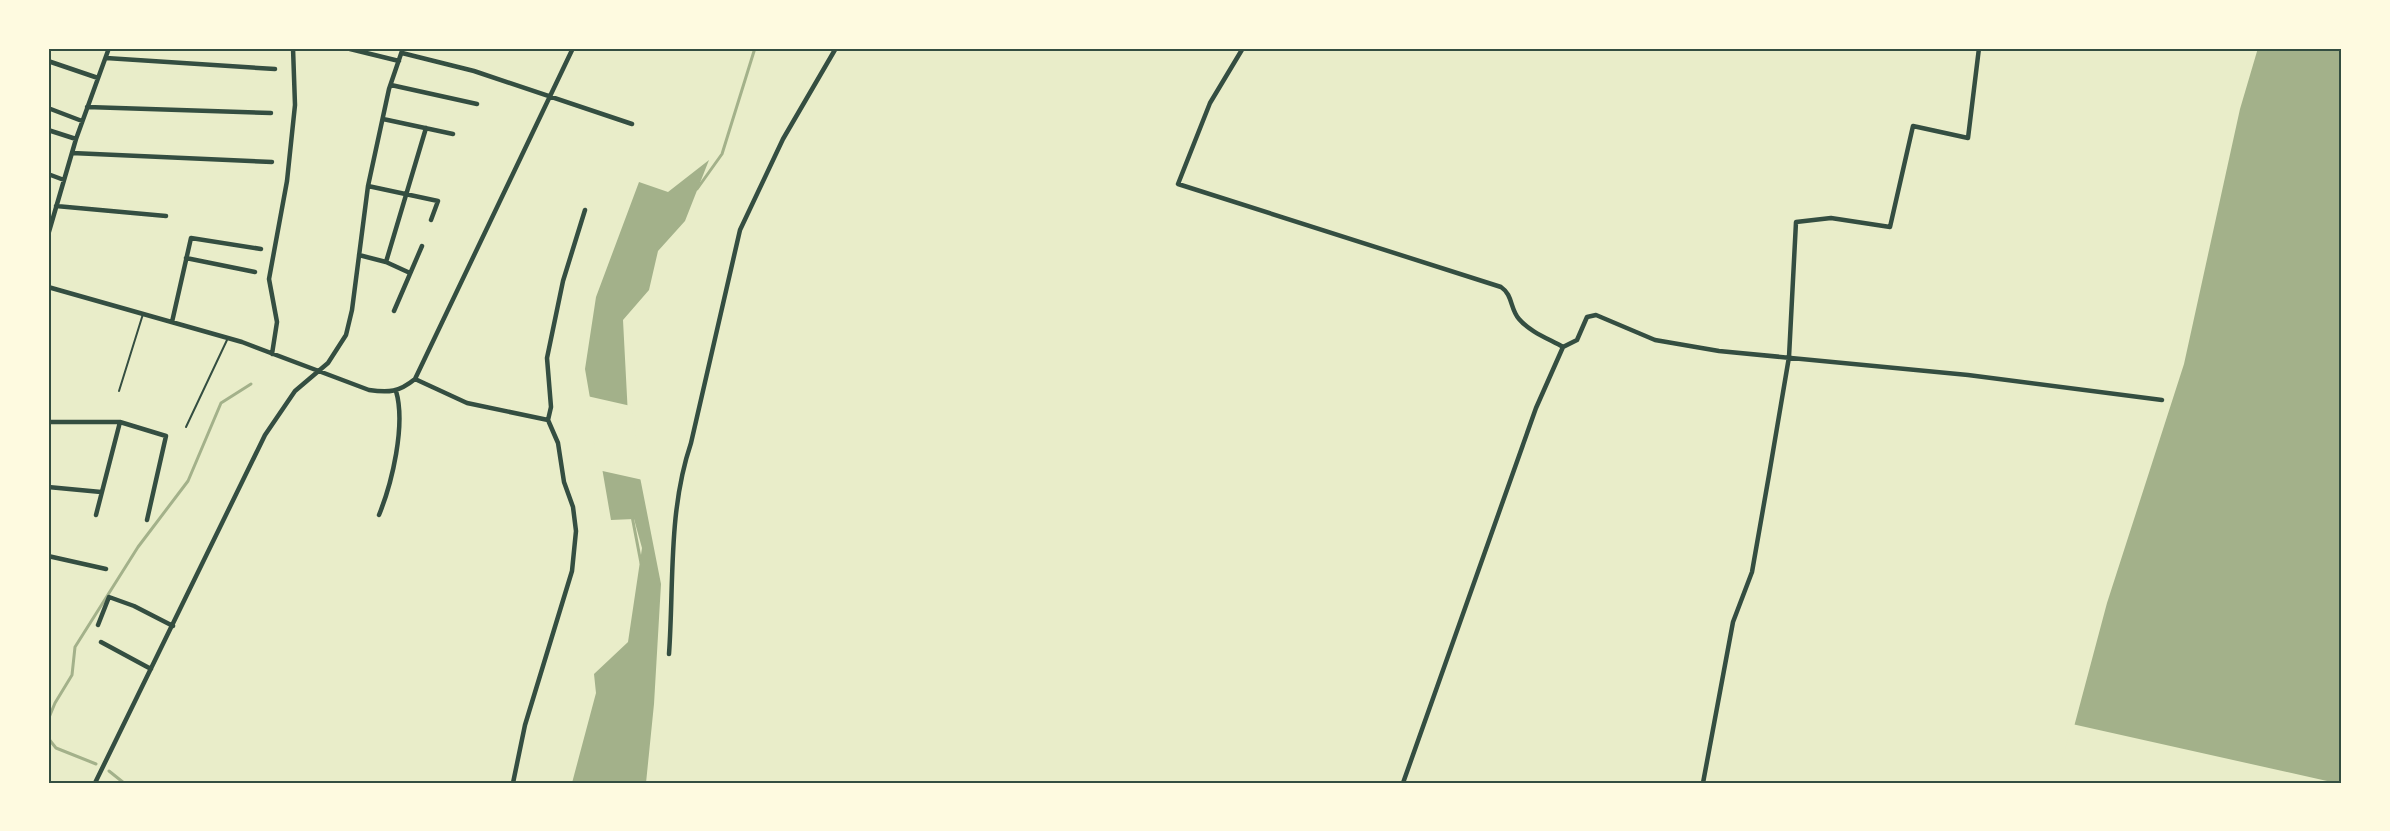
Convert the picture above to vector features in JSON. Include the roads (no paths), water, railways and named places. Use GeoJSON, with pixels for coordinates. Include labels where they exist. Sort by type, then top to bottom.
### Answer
{"type":"FeatureCollection","features":[{"type":"Feature","properties":{"kind":"street"},"geometry":{"type":"LineString","coordinates":[[48,235],[50,218],[109,48]]}},
{"type":"Feature","properties":{"kind":"street"},"geometry":{"type":"LineString","coordinates":[[272,354],[277,322],[269,279],[287,181],[295,105],[293,48]]}},
{"type":"Feature","properties":{"kind":"street"},"geometry":{"type":"LineString","coordinates":[[346,48],[399,61]]}},
{"type":"Feature","properties":{"kind":"street"},"geometry":{"type":"LineString","coordinates":[[48,286],[228,338],[369,390],[386,393],[401,390],[415,380],[573,48]]}},
{"type":"Feature","properties":{"kind":"street"},"geometry":{"type":"LineString","coordinates":[[669,654],[672,546],[684,463],[691,442],[740,230],[783,139],[836,48]]}},
{"type":"Feature","properties":{"kind":"street"},"geometry":{"type":"LineString","coordinates":[[1243,48],[1210,103],[1178,184],[1501,287],[1510,296],[1514,313],[1519,320],[1563,347]]}},
{"type":"Feature","properties":{"kind":"street"},"geometry":{"type":"LineString","coordinates":[[1703,783],[1733,622],[1752,572],[1789,357],[1796,222],[1831,218],[1890,227],[1913,126],[1968,138],[1979,48]]}},
{"type":"Feature","properties":{"kind":"street"},"geometry":{"type":"LineString","coordinates":[[95,783],[265,435],[295,391],[328,363],[346,335],[352,310],[368,186],[391,85],[402,50],[551,95],[632,124]]}},
{"type":"Feature","properties":{"kind":"street"},"geometry":{"type":"LineString","coordinates":[[106,58],[275,69]]}},
{"type":"Feature","properties":{"kind":"street"},"geometry":{"type":"LineString","coordinates":[[48,61],[98,78]]}},
{"type":"Feature","properties":{"kind":"street"},"geometry":{"type":"LineString","coordinates":[[391,85],[477,104]]}},
{"type":"Feature","properties":{"kind":"street"},"geometry":{"type":"LineString","coordinates":[[87,107],[272,113]]}},
{"type":"Feature","properties":{"kind":"street"},"geometry":{"type":"LineString","coordinates":[[48,108],[82,121]]}},
{"type":"Feature","properties":{"kind":"street"},"geometry":{"type":"LineString","coordinates":[[383,119],[453,134]]}},
{"type":"Feature","properties":{"kind":"street"},"geometry":{"type":"LineString","coordinates":[[386,262],[426,128]]}},
{"type":"Feature","properties":{"kind":"street"},"geometry":{"type":"LineString","coordinates":[[48,130],[76,139]]}},
{"type":"Feature","properties":{"kind":"street"},"geometry":{"type":"LineString","coordinates":[[72,153],[272,162]]}},
{"type":"Feature","properties":{"kind":"street"},"geometry":{"type":"LineString","coordinates":[[48,174],[64,180]]}},
{"type":"Feature","properties":{"kind":"street"},"geometry":{"type":"LineString","coordinates":[[368,186],[438,201],[431,220]]}},
{"type":"Feature","properties":{"kind":"street"},"geometry":{"type":"LineString","coordinates":[[56,206],[166,216]]}},
{"type":"Feature","properties":{"kind":"street"},"geometry":{"type":"LineString","coordinates":[[513,783],[525,725],[572,571],[576,531],[573,507],[564,482],[558,443],[548,420],[551,407],[547,358],[563,281],[585,210]]}},
{"type":"Feature","properties":{"kind":"street"},"geometry":{"type":"LineString","coordinates":[[172,322],[191,238],[261,249]]}},
{"type":"Feature","properties":{"kind":"street"},"geometry":{"type":"LineString","coordinates":[[394,311],[422,246]]}},
{"type":"Feature","properties":{"kind":"street"},"geometry":{"type":"LineString","coordinates":[[359,255],[386,262],[410,273]]}},
{"type":"Feature","properties":{"kind":"street"},"geometry":{"type":"LineString","coordinates":[[186,258],[255,272]]}},
{"type":"Feature","properties":{"kind":"street"},"geometry":{"type":"LineString","coordinates":[[1403,783],[1525,440],[1563,347],[1577,340],[1587,317],[1596,315],[1655,339],[1719,351],[2037,382],[2162,400]]}},
{"type":"Feature","properties":{"kind":"street"},"geometry":{"type":"LineString","coordinates":[[415,380],[467,403],[548,420]]}},
{"type":"Feature","properties":{"kind":"street"},"geometry":{"type":"LineString","coordinates":[[380,515],[386,499],[401,423],[396,391]]}},
{"type":"Feature","properties":{"kind":"street"},"geometry":{"type":"LineString","coordinates":[[48,422],[120,422],[166,436],[147,520]]}},
{"type":"Feature","properties":{"kind":"street"},"geometry":{"type":"LineString","coordinates":[[96,515],[120,422]]}},
{"type":"Feature","properties":{"kind":"street"},"geometry":{"type":"LineString","coordinates":[[48,487],[101,492]]}},
{"type":"Feature","properties":{"kind":"street"},"geometry":{"type":"LineString","coordinates":[[48,556],[106,569]]}},
{"type":"Feature","properties":{"kind":"street"},"geometry":{"type":"LineString","coordinates":[[98,625],[109,597],[134,606],[173,626]]}},
{"type":"Feature","properties":{"kind":"street"},"geometry":{"type":"LineString","coordinates":[[101,642],[151,669]]}},
{"type":"Feature","properties":{"kind":"lane"},"geometry":{"type":"LineString","coordinates":[[119,391],[143,314]]}},
{"type":"Feature","properties":{"kind":"lane"},"geometry":{"type":"LineString","coordinates":[[186,427],[228,338]]}},
{"type":"Feature","properties":{"kind":"waterway"},"geometry":{"type":"LineString","coordinates":[[697,189],[722,154],[755,48]]}},
{"type":"Feature","properties":{"kind":"waterway"},"geometry":{"type":"LineString","coordinates":[[48,720],[55,703],[72,675],[75,647],[138,547],[188,481],[221,403],[251,384]]}},
{"type":"Feature","properties":{"kind":"waterway"},"geometry":{"type":"LineString","coordinates":[[632,516],[641,563]]}},
{"type":"Feature","properties":{"kind":"waterway"},"geometry":{"type":"LineString","coordinates":[[48,738],[56,748],[96,764]]}},
{"type":"Feature","properties":{"kind":"waterway"},"geometry":{"type":"LineString","coordinates":[[109,771],[124,783]]}}]}
